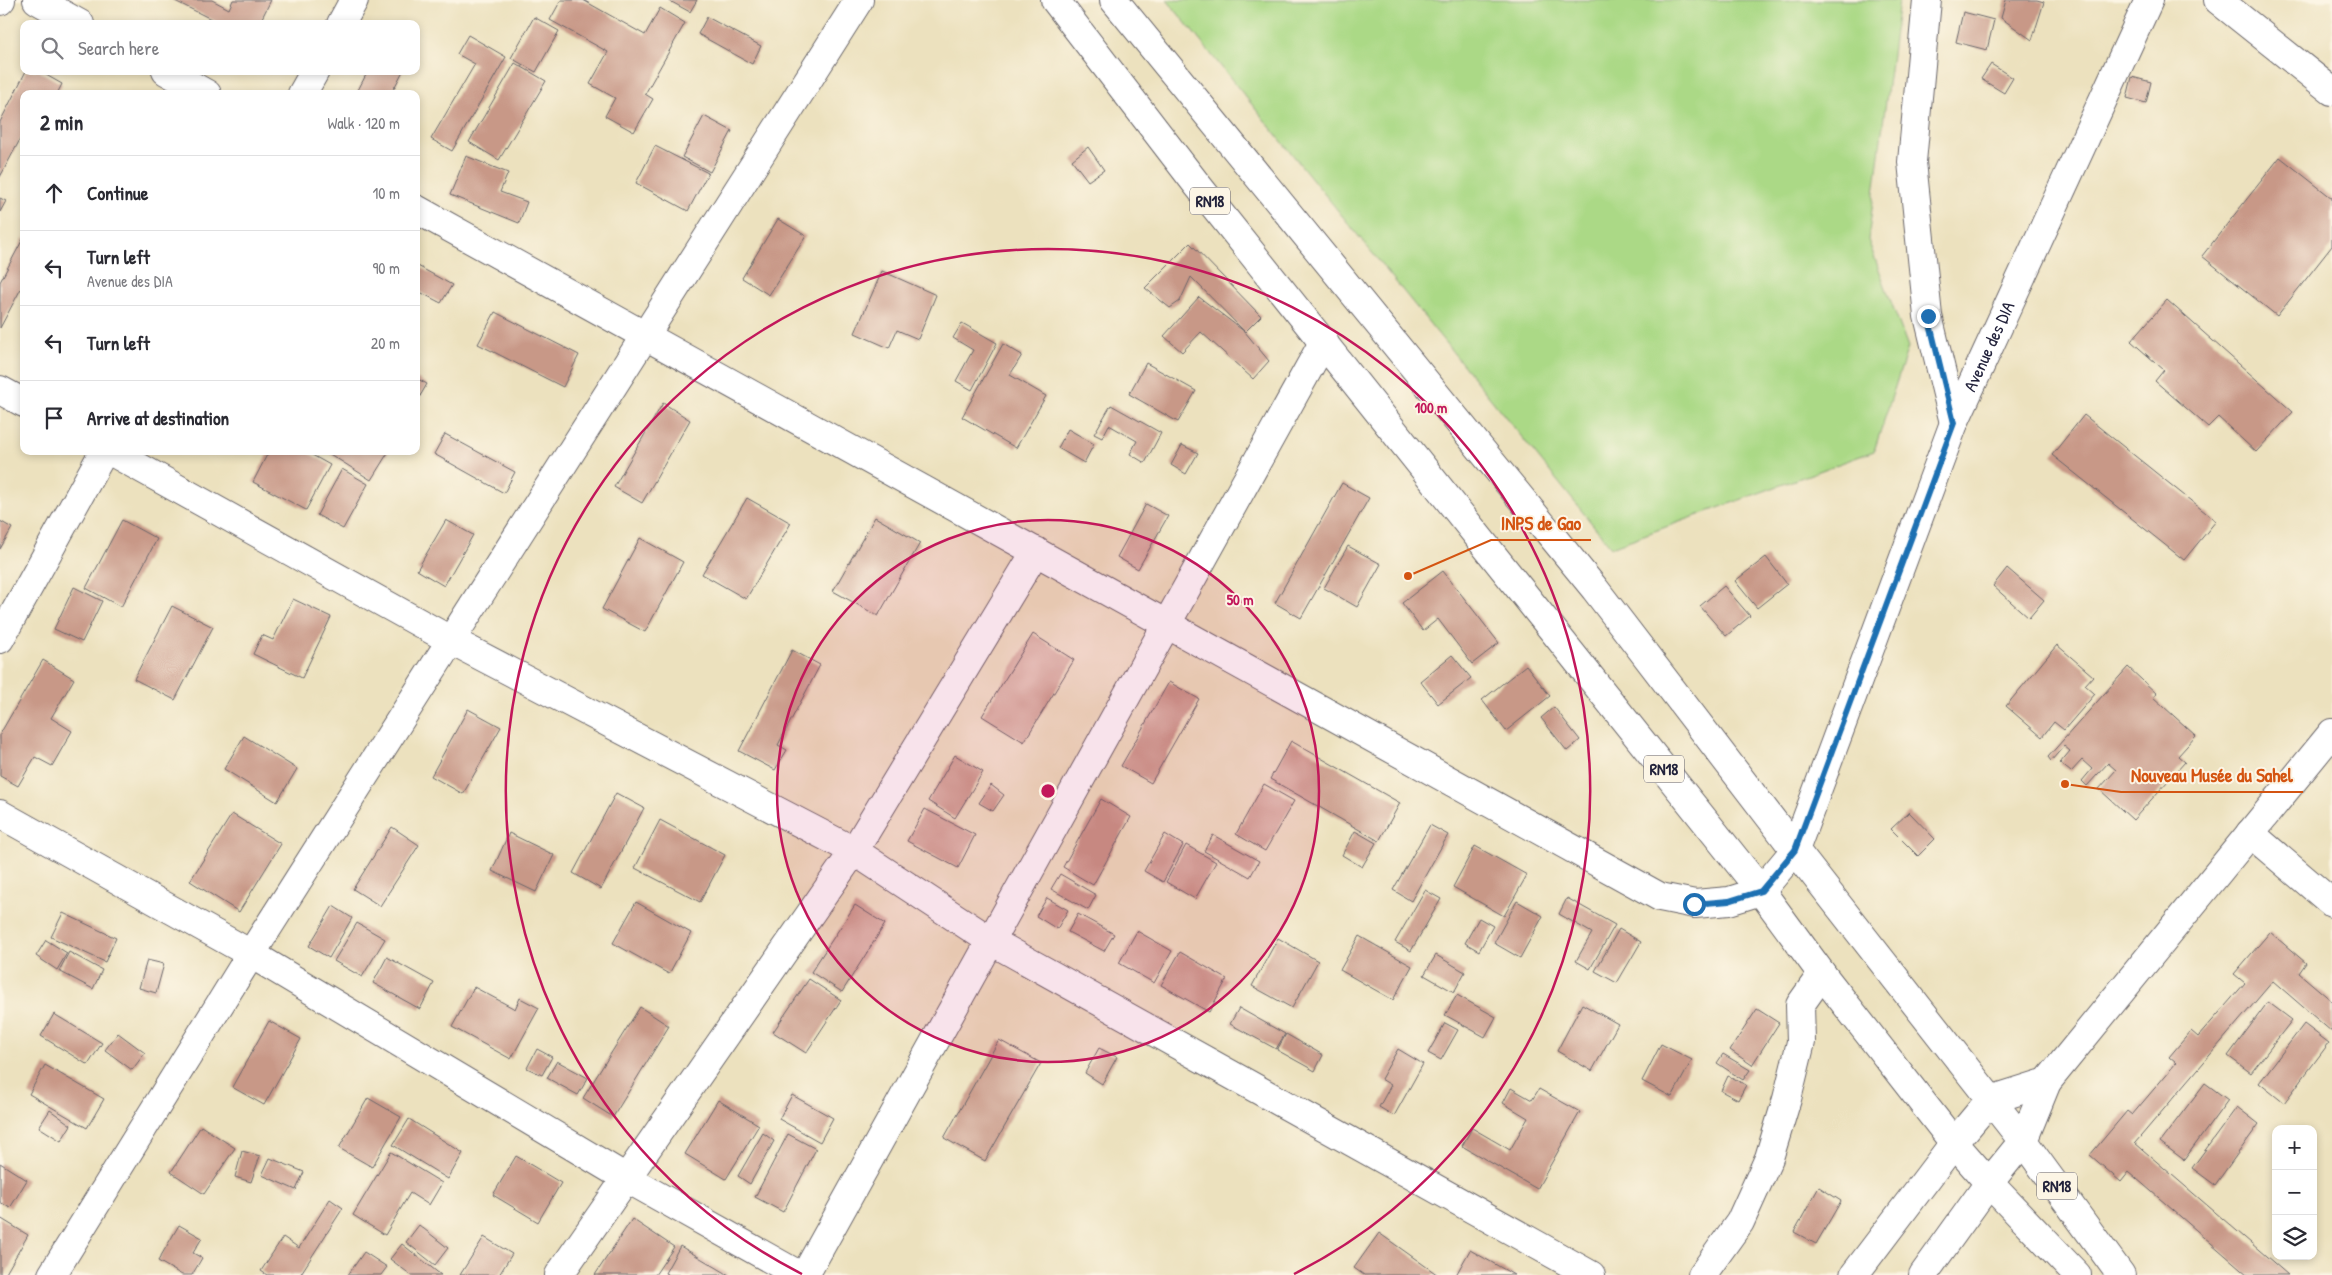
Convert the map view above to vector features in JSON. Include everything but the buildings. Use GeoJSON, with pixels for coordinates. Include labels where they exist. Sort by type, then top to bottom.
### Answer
{"type":"FeatureCollection","features":[{"type":"Feature","properties":{"kind":"street"},"geometry":{"type":"LineString","coordinates":[[37,0],[73,20]]}},
{"type":"Feature","properties":{"kind":"street"},"geometry":{"type":"LineString","coordinates":[[343,20],[354,0]]}},
{"type":"Feature","properties":{"kind":"street"},"geometry":{"type":"LineString","coordinates":[[52,1275],[251,954],[860,0]]}},
{"type":"Feature","properties":{"kind":"street","name":"RN18"},"geometry":{"type":"LineString","coordinates":[[1055,0],[1195,182],[1324,341],[1761,891],[1822,974],[1954,1143],[1989,1183],[2077,1275]]}},
{"type":"Feature","properties":{"kind":"street","name":"RN18"},"geometry":{"type":"LineString","coordinates":[[1114,0],[1595,589],[1795,850],[2023,1141],[2121,1275]]}},
{"type":"Feature","properties":{"kind":"street"},"geometry":{"type":"LineString","coordinates":[[1927,0],[1912,162],[1928,316],[1954,423]]}},
{"type":"Feature","properties":{"kind":"street","name":"Avenue des DIA"},"geometry":{"type":"LineString","coordinates":[[1761,891],[1795,850],[1954,423],[2149,0]]}},
{"type":"Feature","properties":{"kind":"street"},"geometry":{"type":"LineString","coordinates":[[2218,0],[2332,91]]}},
{"type":"Feature","properties":{"kind":"street"},"geometry":{"type":"LineString","coordinates":[[173,75],[200,90]]}},
{"type":"Feature","properties":{"kind":"street"},"geometry":{"type":"LineString","coordinates":[[304,90],[313,75]]}},
{"type":"Feature","properties":{"kind":"street"},"geometry":{"type":"LineString","coordinates":[[420,211],[1660,897],[1694,904],[1729,901],[1761,891]]}},
{"type":"Feature","properties":{"kind":"street"},"geometry":{"type":"LineString","coordinates":[[806,1275],[1324,341]]}},
{"type":"Feature","properties":{"kind":"street"},"geometry":{"type":"LineString","coordinates":[[0,390],[20,401]]}},
{"type":"Feature","properties":{"kind":"street"},"geometry":{"type":"LineString","coordinates":[[0,638],[102,455]]}},
{"type":"Feature","properties":{"kind":"street"},"geometry":{"type":"LineString","coordinates":[[117,455],[452,641],[854,851],[991,941],[1591,1275]]}},
{"type":"Feature","properties":{"kind":"street"},"geometry":{"type":"LineString","coordinates":[[559,1275],[854,851],[1036,551]]}},
{"type":"Feature","properties":{"kind":"street"},"geometry":{"type":"LineString","coordinates":[[1923,1275],[1989,1183],[2023,1141],[2047,1082],[2250,833],[2328,746]]}},
{"type":"Feature","properties":{"kind":"street"},"geometry":{"type":"LineString","coordinates":[[0,814],[251,954],[626,1178],[799,1275]]}},
{"type":"Feature","properties":{"kind":"street"},"geometry":{"type":"LineString","coordinates":[[2250,833],[2332,903]]}},
{"type":"Feature","properties":{"kind":"street"},"geometry":{"type":"LineString","coordinates":[[1702,1275],[1740,1222],[1769,1158],[1801,1042],[1800,1005],[1822,974]]}},
{"type":"Feature","properties":{"kind":"street"},"geometry":{"type":"LineString","coordinates":[[1854,1275],[1954,1143],[1990,1100],[2047,1082]]}},
{"type":"Feature","properties":{"kind":"green space"},"geometry":{"type":"Polygon","coordinates":[[[1167,0],[1899,0],[1868,240],[1908,347],[1874,451],[1611,547],[1167,0]]]}},
{"type":"Feature","properties":{"kind":"place","name":"INPS de Gao"},"geometry":{"type":"Point","coordinates":[1408,576]}},
{"type":"Feature","properties":{"kind":"place","name":"Nouveau Musée du Sahel"},"geometry":{"type":"Point","coordinates":[2065,784]}},
{"type":"Feature","properties":{"kind":"route"},"geometry":{"type":"LineString","coordinates":[[1694,904],[1729,901],[1761,891],[1795,850],[1954,423],[1928,316]]}}]}
